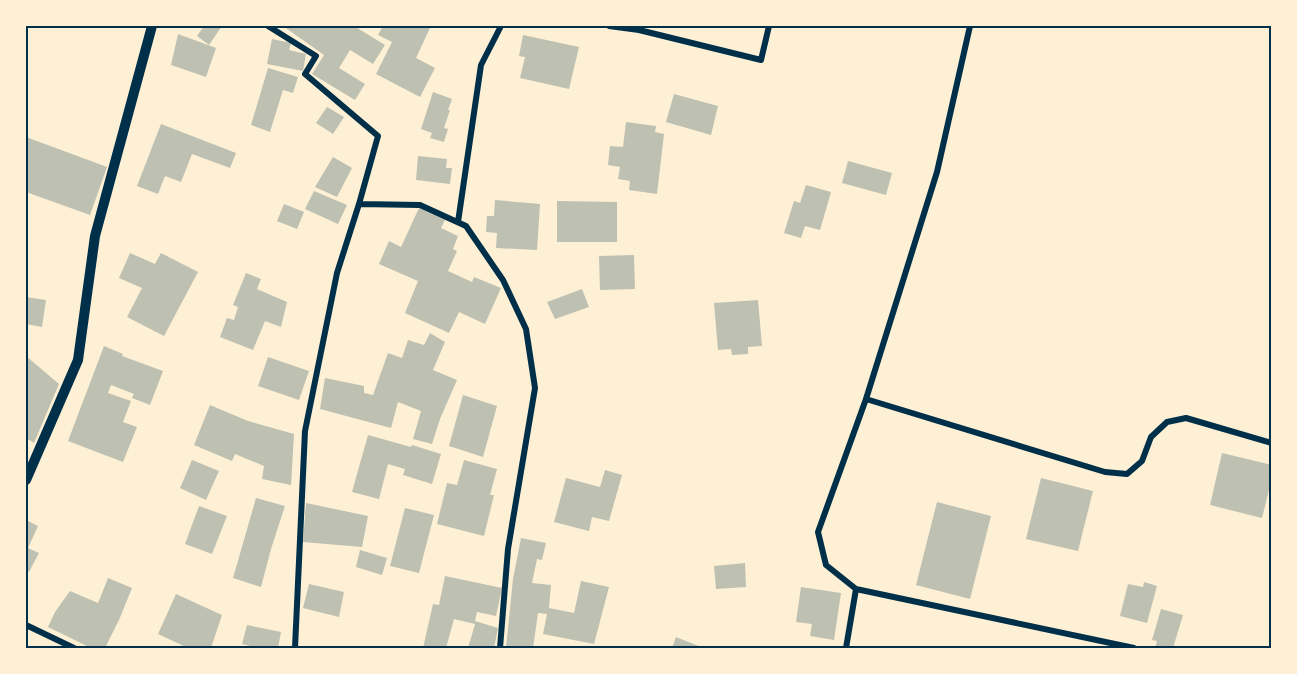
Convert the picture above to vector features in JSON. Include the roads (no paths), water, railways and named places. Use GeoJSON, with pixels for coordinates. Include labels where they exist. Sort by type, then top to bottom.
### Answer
{"type":"FeatureCollection","features":[{"type":"Feature","properties":{"kind":"street"},"geometry":{"type":"LineString","coordinates":[[26,480],[78,360],[95,236],[152,26]]}},
{"type":"Feature","properties":{"kind":"street"},"geometry":{"type":"LineString","coordinates":[[268,26],[316,56],[305,74],[378,136],[337,273],[305,431],[295,648]]}},
{"type":"Feature","properties":{"kind":"street"},"geometry":{"type":"LineString","coordinates":[[458,222],[481,65],[501,26]]}},
{"type":"Feature","properties":{"kind":"street"},"geometry":{"type":"LineString","coordinates":[[609,26],[639,30],[761,60],[769,26]]}},
{"type":"Feature","properties":{"kind":"street"},"geometry":{"type":"LineString","coordinates":[[970,26],[937,172],[866,399],[818,532],[826,565],[856,589],[1134,648]]}},
{"type":"Feature","properties":{"kind":"street"},"geometry":{"type":"LineString","coordinates":[[359,204],[420,205],[466,226],[503,280],[526,329],[535,388],[508,549],[500,648]]}},
{"type":"Feature","properties":{"kind":"street"},"geometry":{"type":"LineString","coordinates":[[866,399],[1105,472],[1127,474],[1142,461],[1151,437],[1167,422],[1186,418],[1272,443]]}},
{"type":"Feature","properties":{"kind":"street"},"geometry":{"type":"LineString","coordinates":[[846,648],[856,589]]}},
{"type":"Feature","properties":{"kind":"street"},"geometry":{"type":"LineString","coordinates":[[26,625],[74,648]]}}]}
